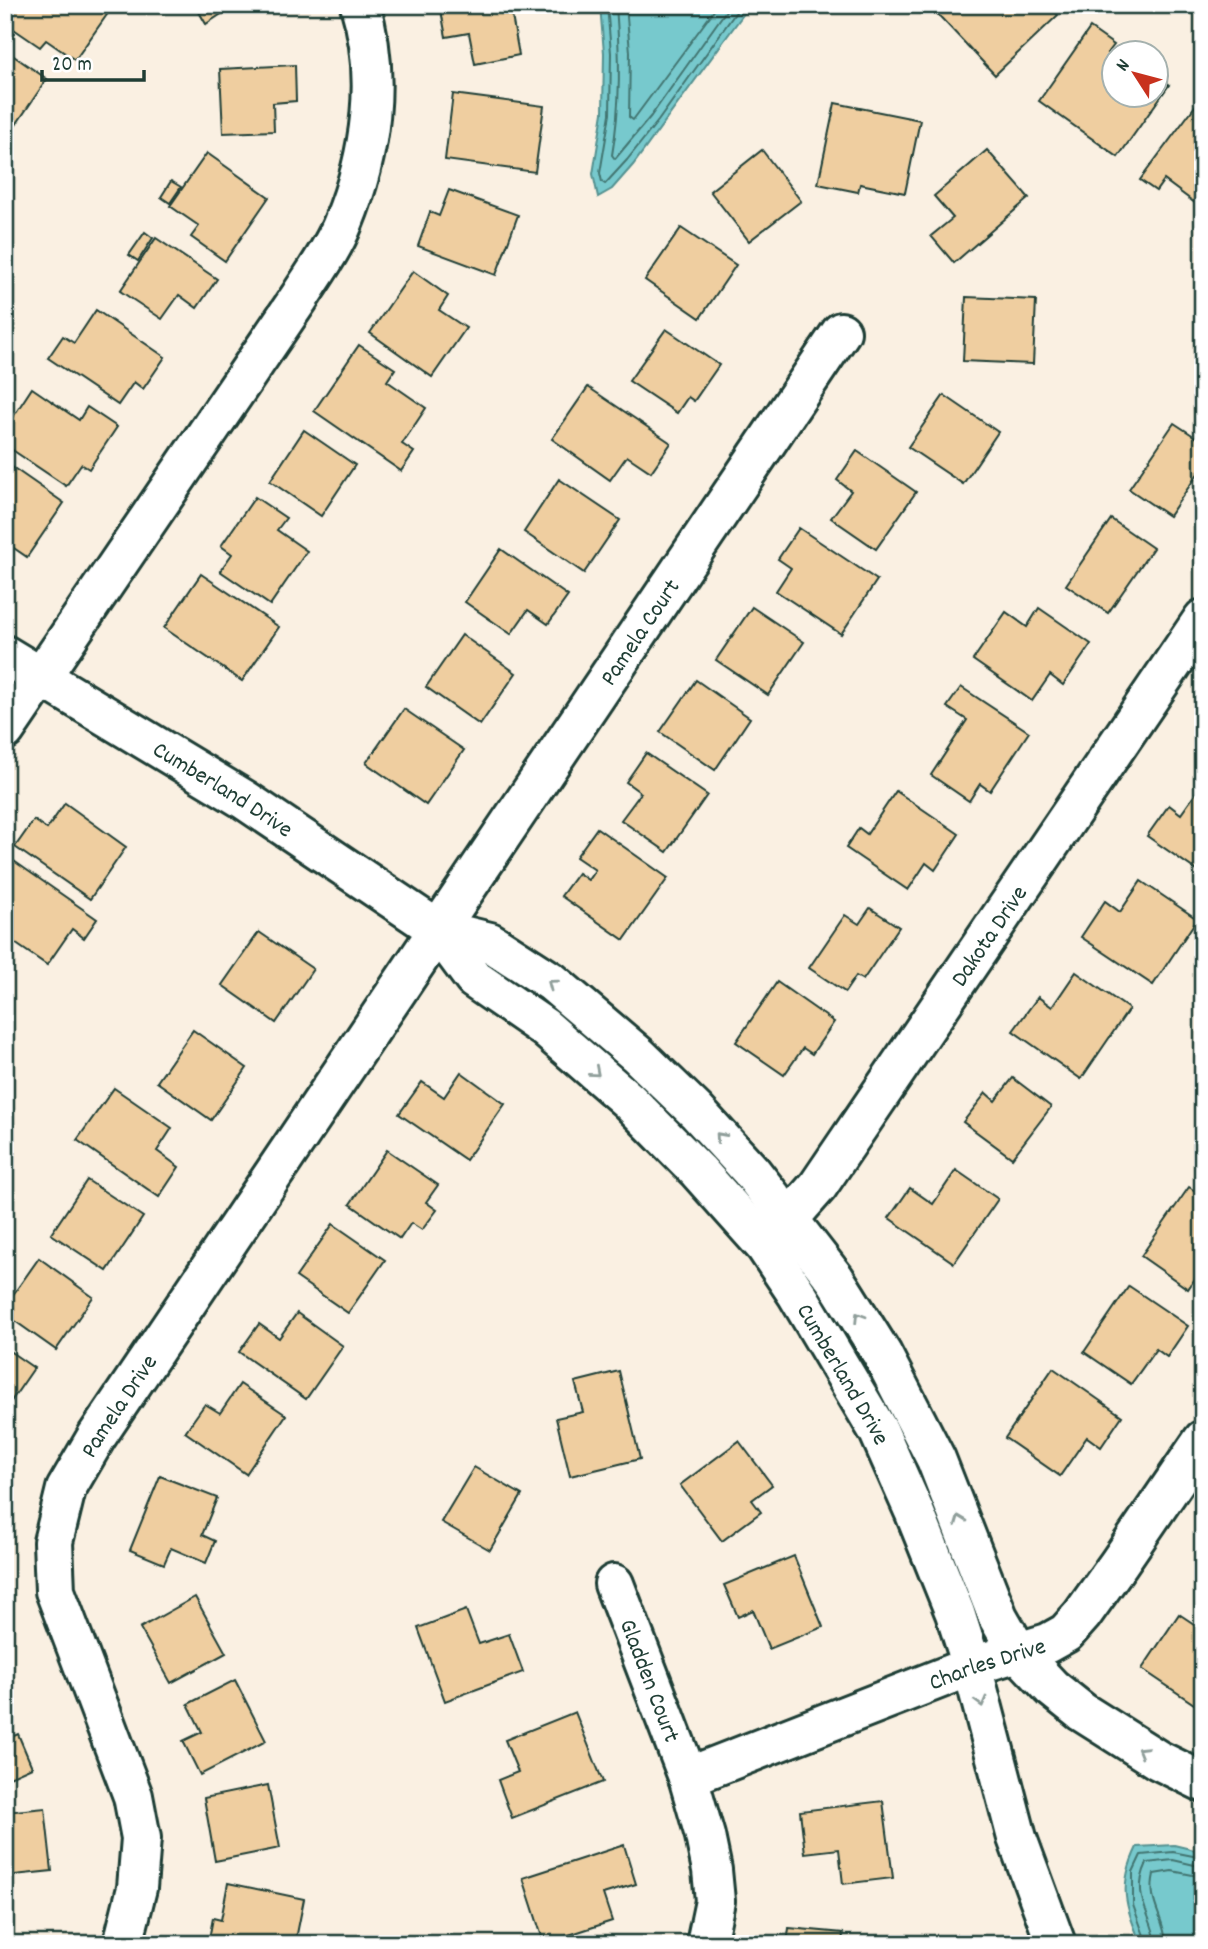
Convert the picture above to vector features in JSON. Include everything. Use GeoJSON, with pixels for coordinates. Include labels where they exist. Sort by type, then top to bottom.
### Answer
{"type":"FeatureCollection","features":[{"type":"Feature","properties":{"kind":"street"},"geometry":{"type":"LineString","coordinates":[[5,730],[299,298],[342,225],[364,159],[371,101],[369,48],[360,5]]}},
{"type":"Feature","properties":{"kind":"street","name":"Pamela Court"},"geometry":{"type":"LineString","coordinates":[[437,929],[841,332]]}},
{"type":"Feature","properties":{"kind":"street","name":"Dakota Drive"},"geometry":{"type":"LineString","coordinates":[[777,1233],[818,1186],[1203,619]]}},
{"type":"Feature","properties":{"kind":"street","name":"Cumberland Drive"},"geometry":{"type":"LineString","coordinates":[[5,655],[245,800],[437,929],[490,942],[552,982],[638,1055],[696,1111],[751,1171],[777,1233],[797,1294],[879,1432],[939,1575],[972,1666],[1017,1838],[1056,1944]]}},
{"type":"Feature","properties":{"kind":"street","name":"Pamela Drive"},"geometry":{"type":"LineString","coordinates":[[123,1944],[137,1888],[141,1838],[133,1796],[55,1591],[53,1542],[66,1489],[97,1436],[437,929]]}},
{"type":"Feature","properties":{"kind":"street","name":"Cumberland Drive"},"geometry":{"type":"LineString","coordinates":[[777,1233],[835,1279],[881,1354],[936,1459],[998,1617],[1018,1652],[1052,1688],[1082,1713],[1157,1760],[1203,1782]]}},
{"type":"Feature","properties":{"kind":"street","name":"Charles Drive"},"geometry":{"type":"LineString","coordinates":[[688,1777],[972,1666],[1048,1643],[1066,1633],[1083,1615],[1203,1440]]}},
{"type":"Feature","properties":{"kind":"street","name":"Gladden Court"},"geometry":{"type":"LineString","coordinates":[[614,1584],[688,1777],[712,1870],[715,1901],[706,1944]]}},
{"type":"Feature","properties":{"kind":"water"},"geometry":{"type":"Polygon","coordinates":[[[600,5],[750,5],[633,165],[612,189],[598,197],[593,174],[603,113],[604,53],[600,5]]]}},
{"type":"Feature","properties":{"kind":"water"},"geometry":{"type":"Polygon","coordinates":[[[1174,1845],[1203,1852],[1203,1944],[1141,1944],[1126,1896],[1127,1873],[1131,1861],[1137,1847],[1174,1845]]]}},
{"type":"Feature","properties":{"kind":"building"},"geometry":{"type":"Polygon","coordinates":[[[12,5],[106,5],[111,9],[75,60],[46,40],[40,47],[5,23],[5,16],[12,5]]]}},
{"type":"Feature","properties":{"kind":"building"},"geometry":{"type":"Polygon","coordinates":[[[195,5],[235,5],[206,24],[195,5]]]}},
{"type":"Feature","properties":{"kind":"building"},"geometry":{"type":"Polygon","coordinates":[[[440,5],[525,5],[527,13],[512,16],[519,55],[475,64],[469,33],[446,37],[440,5]]]}},
{"type":"Feature","properties":{"kind":"building"},"geometry":{"type":"Polygon","coordinates":[[[929,5],[1049,5],[1058,15],[995,75],[929,5]]]}},
{"type":"Feature","properties":{"kind":"building"},"geometry":{"type":"Polygon","coordinates":[[[1090,28],[1104,38],[1100,38],[1100,108],[1153,108],[1118,157],[1039,101],[1090,28]]]}},
{"type":"Feature","properties":{"kind":"building"},"geometry":{"type":"Polygon","coordinates":[[[5,50],[47,79],[11,132],[5,128],[5,50]]]}},
{"type":"Feature","properties":{"kind":"building"},"geometry":{"type":"Polygon","coordinates":[[[295,65],[296,101],[273,103],[274,131],[223,133],[220,69],[295,65]]]}},
{"type":"Feature","properties":{"kind":"building"},"geometry":{"type":"Polygon","coordinates":[[[453,94],[544,106],[535,172],[445,160],[453,94]]]}},
{"type":"Feature","properties":{"kind":"building"},"geometry":{"type":"Polygon","coordinates":[[[1201,98],[1203,209],[1164,180],[1156,191],[1140,180],[1201,98]]]}},
{"type":"Feature","properties":{"kind":"building"},"geometry":{"type":"Polygon","coordinates":[[[835,103],[920,120],[905,193],[860,184],[858,192],[818,184],[835,103]]]}},
{"type":"Feature","properties":{"kind":"building"},"geometry":{"type":"Polygon","coordinates":[[[762,150],[801,201],[749,241],[710,191],[762,150]]]}},
{"type":"Feature","properties":{"kind":"building"},"geometry":{"type":"Polygon","coordinates":[[[987,150],[1029,198],[954,263],[931,236],[953,218],[934,196],[987,150]]]}},
{"type":"Feature","properties":{"kind":"building"},"geometry":{"type":"Polygon","coordinates":[[[207,153],[269,197],[225,261],[191,237],[199,226],[170,206],[207,153]]]}},
{"type":"Feature","properties":{"kind":"building"},"geometry":{"type":"Polygon","coordinates":[[[171,181],[181,187],[170,203],[161,197],[171,181]]]}},
{"type":"Feature","properties":{"kind":"building"},"geometry":{"type":"Polygon","coordinates":[[[449,190],[518,215],[496,275],[418,246],[430,212],[439,216],[449,190]]]}},
{"type":"Feature","properties":{"kind":"building"},"geometry":{"type":"Polygon","coordinates":[[[681,228],[736,265],[700,318],[645,280],[681,228]]]}},
{"type":"Feature","properties":{"kind":"building"},"geometry":{"type":"Polygon","coordinates":[[[145,232],[153,238],[138,261],[129,255],[145,232]]]}},
{"type":"Feature","properties":{"kind":"building"},"geometry":{"type":"Polygon","coordinates":[[[156,238],[217,279],[197,308],[179,295],[162,319],[120,291],[156,238]]]}},
{"type":"Feature","properties":{"kind":"building"},"geometry":{"type":"Polygon","coordinates":[[[413,271],[448,296],[439,310],[466,328],[432,377],[370,333],[413,271]]]}},
{"type":"Feature","properties":{"kind":"building"},"geometry":{"type":"Polygon","coordinates":[[[966,297],[1036,300],[1033,364],[963,361],[966,297]]]}},
{"type":"Feature","properties":{"kind":"building"},"geometry":{"type":"Polygon","coordinates":[[[96,310],[165,357],[143,389],[134,382],[118,405],[48,358],[63,336],[74,343],[96,310]]]}},
{"type":"Feature","properties":{"kind":"building"},"geometry":{"type":"Polygon","coordinates":[[[666,329],[719,365],[694,401],[688,397],[677,413],[629,381],[666,329]]]}},
{"type":"Feature","properties":{"kind":"building"},"geometry":{"type":"Polygon","coordinates":[[[359,345],[395,369],[387,381],[426,408],[402,444],[414,452],[401,471],[314,411],[359,345]]]}},
{"type":"Feature","properties":{"kind":"building"},"geometry":{"type":"Polygon","coordinates":[[[1203,361],[1203,383],[1193,376],[1203,361]]]}},
{"type":"Feature","properties":{"kind":"building"},"geometry":{"type":"Polygon","coordinates":[[[588,387],[671,443],[651,472],[627,456],[610,480],[552,439],[588,387]]]}},
{"type":"Feature","properties":{"kind":"building"},"geometry":{"type":"Polygon","coordinates":[[[32,388],[79,420],[87,407],[117,427],[89,469],[81,464],[66,486],[5,445],[5,412],[13,417],[32,388]]]}},
{"type":"Feature","properties":{"kind":"building"},"geometry":{"type":"Polygon","coordinates":[[[944,395],[998,432],[963,484],[908,447],[944,395]]]}},
{"type":"Feature","properties":{"kind":"building"},"geometry":{"type":"Polygon","coordinates":[[[1174,423],[1203,442],[1203,466],[1169,516],[1129,489],[1174,423]]]}},
{"type":"Feature","properties":{"kind":"building"},"geometry":{"type":"Polygon","coordinates":[[[304,430],[355,465],[321,516],[270,481],[304,430]]]}},
{"type":"Feature","properties":{"kind":"building"},"geometry":{"type":"Polygon","coordinates":[[[857,451],[916,492],[876,549],[831,518],[851,491],[837,480],[857,451]]]}},
{"type":"Feature","properties":{"kind":"building"},"geometry":{"type":"Polygon","coordinates":[[[5,462],[64,503],[27,557],[5,542],[5,462]]]}},
{"type":"Feature","properties":{"kind":"building"},"geometry":{"type":"Polygon","coordinates":[[[559,479],[620,520],[584,573],[524,532],[559,479]]]}},
{"type":"Feature","properties":{"kind":"building"},"geometry":{"type":"Polygon","coordinates":[[[255,497],[286,518],[277,530],[307,551],[270,605],[220,571],[232,554],[221,546],[255,497]]]}},
{"type":"Feature","properties":{"kind":"building"},"geometry":{"type":"Polygon","coordinates":[[[1111,519],[1153,548],[1108,613],[1066,585],[1111,519]]]}},
{"type":"Feature","properties":{"kind":"building"},"geometry":{"type":"Polygon","coordinates":[[[799,528],[877,580],[841,634],[776,591],[791,568],[778,559],[799,528]]]}},
{"type":"Feature","properties":{"kind":"building"},"geometry":{"type":"Polygon","coordinates":[[[501,549],[568,596],[548,624],[528,610],[511,634],[465,602],[501,549]]]}},
{"type":"Feature","properties":{"kind":"building"},"geometry":{"type":"Polygon","coordinates":[[[201,574],[279,627],[242,681],[164,628],[201,574]]]}},
{"type":"Feature","properties":{"kind":"building"},"geometry":{"type":"Polygon","coordinates":[[[752,607],[804,642],[768,695],[716,660],[752,607]]]}},
{"type":"Feature","properties":{"kind":"building"},"geometry":{"type":"Polygon","coordinates":[[[1039,608],[1091,644],[1063,685],[1050,675],[1032,701],[973,660],[1006,612],[1027,627],[1039,608]]]}},
{"type":"Feature","properties":{"kind":"building"},"geometry":{"type":"Polygon","coordinates":[[[462,635],[516,673],[480,725],[426,687],[462,635]]]}},
{"type":"Feature","properties":{"kind":"building"},"geometry":{"type":"Polygon","coordinates":[[[696,680],[750,718],[715,770],[660,732],[696,680]]]}},
{"type":"Feature","properties":{"kind":"building"},"geometry":{"type":"Polygon","coordinates":[[[961,687],[1029,732],[990,791],[980,784],[969,801],[931,775],[967,720],[947,707],[961,687]]]}},
{"type":"Feature","properties":{"kind":"building"},"geometry":{"type":"Polygon","coordinates":[[[404,709],[464,750],[426,805],[366,763],[404,709]]]}},
{"type":"Feature","properties":{"kind":"building"},"geometry":{"type":"Polygon","coordinates":[[[646,753],[707,795],[667,852],[621,820],[641,793],[626,782],[646,753]]]}},
{"type":"Feature","properties":{"kind":"building"},"geometry":{"type":"Polygon","coordinates":[[[1201,786],[1203,875],[1147,836],[1169,805],[1181,814],[1201,786]]]}},
{"type":"Feature","properties":{"kind":"building"},"geometry":{"type":"Polygon","coordinates":[[[896,791],[959,834],[935,870],[926,863],[908,890],[846,848],[859,828],[867,834],[896,791]]]}},
{"type":"Feature","properties":{"kind":"building"},"geometry":{"type":"Polygon","coordinates":[[[65,803],[126,847],[90,899],[15,847],[34,820],[47,829],[65,803]]]}},
{"type":"Feature","properties":{"kind":"building"},"geometry":{"type":"Polygon","coordinates":[[[597,828],[668,878],[624,940],[561,896],[578,873],[588,880],[595,870],[576,857],[597,828]]]}},
{"type":"Feature","properties":{"kind":"building"},"geometry":{"type":"Polygon","coordinates":[[[11,859],[97,919],[84,938],[72,929],[47,965],[9,939],[5,944],[5,867],[11,859]]]}},
{"type":"Feature","properties":{"kind":"building"},"geometry":{"type":"Polygon","coordinates":[[[1141,881],[1197,919],[1153,985],[1081,937],[1105,901],[1120,912],[1141,881]]]}},
{"type":"Feature","properties":{"kind":"building"},"geometry":{"type":"Polygon","coordinates":[[[870,908],[899,927],[863,980],[856,976],[845,992],[809,968],[845,915],[859,924],[870,908]]]}},
{"type":"Feature","properties":{"kind":"building"},"geometry":{"type":"Polygon","coordinates":[[[259,932],[313,969],[276,1023],[222,985],[259,932]]]}},
{"type":"Feature","properties":{"kind":"building"},"geometry":{"type":"Polygon","coordinates":[[[1076,972],[1129,1009],[1081,1079],[1013,1031],[1038,997],[1052,1007],[1076,972]]]}},
{"type":"Feature","properties":{"kind":"building"},"geometry":{"type":"Polygon","coordinates":[[[777,982],[834,1022],[812,1054],[803,1048],[784,1075],[736,1042],[777,982]]]}},
{"type":"Feature","properties":{"kind":"building"},"geometry":{"type":"Polygon","coordinates":[[[193,1030],[247,1068],[211,1120],[157,1082],[193,1030]]]}},
{"type":"Feature","properties":{"kind":"building"},"geometry":{"type":"Polygon","coordinates":[[[461,1072],[505,1104],[466,1160],[399,1114],[422,1082],[444,1097],[461,1072]]]}},
{"type":"Feature","properties":{"kind":"building"},"geometry":{"type":"Polygon","coordinates":[[[1013,1078],[1051,1107],[1012,1158],[963,1122],[986,1093],[995,1101],[1013,1078]]]}},
{"type":"Feature","properties":{"kind":"building"},"geometry":{"type":"Polygon","coordinates":[[[114,1088],[172,1128],[157,1151],[179,1167],[159,1197],[77,1140],[114,1088]]]}},
{"type":"Feature","properties":{"kind":"building"},"geometry":{"type":"Polygon","coordinates":[[[387,1150],[438,1185],[426,1202],[437,1210],[422,1230],[411,1223],[400,1239],[350,1204],[387,1150]]]}},
{"type":"Feature","properties":{"kind":"building"},"geometry":{"type":"Polygon","coordinates":[[[956,1170],[998,1199],[954,1263],[889,1218],[910,1188],[933,1204],[956,1170]]]}},
{"type":"Feature","properties":{"kind":"building"},"geometry":{"type":"Polygon","coordinates":[[[87,1180],[143,1217],[107,1271],[51,1234],[87,1180]]]}},
{"type":"Feature","properties":{"kind":"building"},"geometry":{"type":"Polygon","coordinates":[[[1189,1187],[1203,1196],[1203,1267],[1188,1289],[1141,1256],[1189,1187]]]}},
{"type":"Feature","properties":{"kind":"building"},"geometry":{"type":"Polygon","coordinates":[[[333,1224],[385,1260],[348,1313],[296,1277],[333,1224]]]}},
{"type":"Feature","properties":{"kind":"building"},"geometry":{"type":"Polygon","coordinates":[[[39,1258],[93,1297],[56,1350],[5,1314],[5,1306],[39,1258]]]}},
{"type":"Feature","properties":{"kind":"building"},"geometry":{"type":"Polygon","coordinates":[[[1129,1286],[1188,1326],[1167,1357],[1156,1349],[1131,1384],[1084,1352],[1129,1286]]]}},
{"type":"Feature","properties":{"kind":"building"},"geometry":{"type":"Polygon","coordinates":[[[297,1313],[343,1346],[306,1399],[239,1352],[259,1324],[279,1338],[297,1313]]]}},
{"type":"Feature","properties":{"kind":"building"},"geometry":{"type":"Polygon","coordinates":[[[5,1348],[34,1368],[5,1410],[5,1348]]]}},
{"type":"Feature","properties":{"kind":"building"},"geometry":{"type":"Polygon","coordinates":[[[1053,1368],[1122,1416],[1101,1447],[1087,1437],[1060,1476],[1005,1438],[1053,1368]]]}},
{"type":"Feature","properties":{"kind":"building"},"geometry":{"type":"Polygon","coordinates":[[[619,1371],[640,1459],[570,1476],[556,1418],[583,1412],[575,1382],[619,1371]]]}},
{"type":"Feature","properties":{"kind":"building"},"geometry":{"type":"Polygon","coordinates":[[[240,1384],[286,1415],[246,1474],[185,1432],[205,1404],[220,1413],[240,1384]]]}},
{"type":"Feature","properties":{"kind":"building"},"geometry":{"type":"Polygon","coordinates":[[[739,1441],[772,1485],[752,1500],[761,1512],[722,1541],[680,1485],[739,1441]]]}},
{"type":"Feature","properties":{"kind":"building"},"geometry":{"type":"Polygon","coordinates":[[[474,1467],[522,1495],[490,1550],[441,1522],[474,1467]]]}},
{"type":"Feature","properties":{"kind":"building"},"geometry":{"type":"Polygon","coordinates":[[[160,1476],[217,1498],[202,1535],[215,1541],[206,1563],[171,1548],[164,1564],[130,1550],[160,1476]]]}},
{"type":"Feature","properties":{"kind":"building"},"geometry":{"type":"Polygon","coordinates":[[[794,1556],[823,1627],[769,1649],[753,1610],[738,1617],[724,1585],[794,1556]]]}},
{"type":"Feature","properties":{"kind":"building"},"geometry":{"type":"Polygon","coordinates":[[[195,1597],[226,1653],[171,1683],[140,1628],[195,1597]]]}},
{"type":"Feature","properties":{"kind":"building"},"geometry":{"type":"Polygon","coordinates":[[[466,1610],[479,1644],[509,1634],[523,1672],[445,1701],[418,1628],[466,1610]]]}},
{"type":"Feature","properties":{"kind":"building"},"geometry":{"type":"Polygon","coordinates":[[[1179,1614],[1203,1630],[1203,1710],[1142,1669],[1179,1614]]]}},
{"type":"Feature","properties":{"kind":"building"},"geometry":{"type":"Polygon","coordinates":[[[235,1680],[266,1741],[200,1775],[183,1741],[202,1732],[188,1704],[235,1680]]]}},
{"type":"Feature","properties":{"kind":"building"},"geometry":{"type":"Polygon","coordinates":[[[575,1712],[603,1782],[512,1818],[498,1780],[518,1772],[505,1740],[575,1712]]]}},
{"type":"Feature","properties":{"kind":"building"},"geometry":{"type":"Polygon","coordinates":[[[18,1734],[32,1767],[5,1779],[5,1740],[18,1734]]]}},
{"type":"Feature","properties":{"kind":"building"},"geometry":{"type":"Polygon","coordinates":[[[268,1785],[280,1848],[215,1861],[204,1798],[268,1785]]]}},
{"type":"Feature","properties":{"kind":"building"},"geometry":{"type":"Polygon","coordinates":[[[883,1801],[893,1878],[843,1884],[839,1849],[805,1853],[800,1811],[883,1801]]]}},
{"type":"Feature","properties":{"kind":"building"},"geometry":{"type":"Polygon","coordinates":[[[45,1808],[52,1871],[5,1876],[5,1812],[45,1808]]]}},
{"type":"Feature","properties":{"kind":"building"},"geometry":{"type":"Polygon","coordinates":[[[624,1845],[636,1884],[603,1894],[612,1921],[544,1943],[523,1878],[624,1845]]]}},
{"type":"Feature","properties":{"kind":"building"},"geometry":{"type":"Polygon","coordinates":[[[228,1883],[304,1899],[295,1944],[208,1944],[213,1918],[221,1920],[228,1883]]]}},
{"type":"Feature","properties":{"kind":"building"},"geometry":{"type":"Polygon","coordinates":[[[789,1928],[843,1933],[842,1944],[787,1944],[789,1928]]]}}]}
